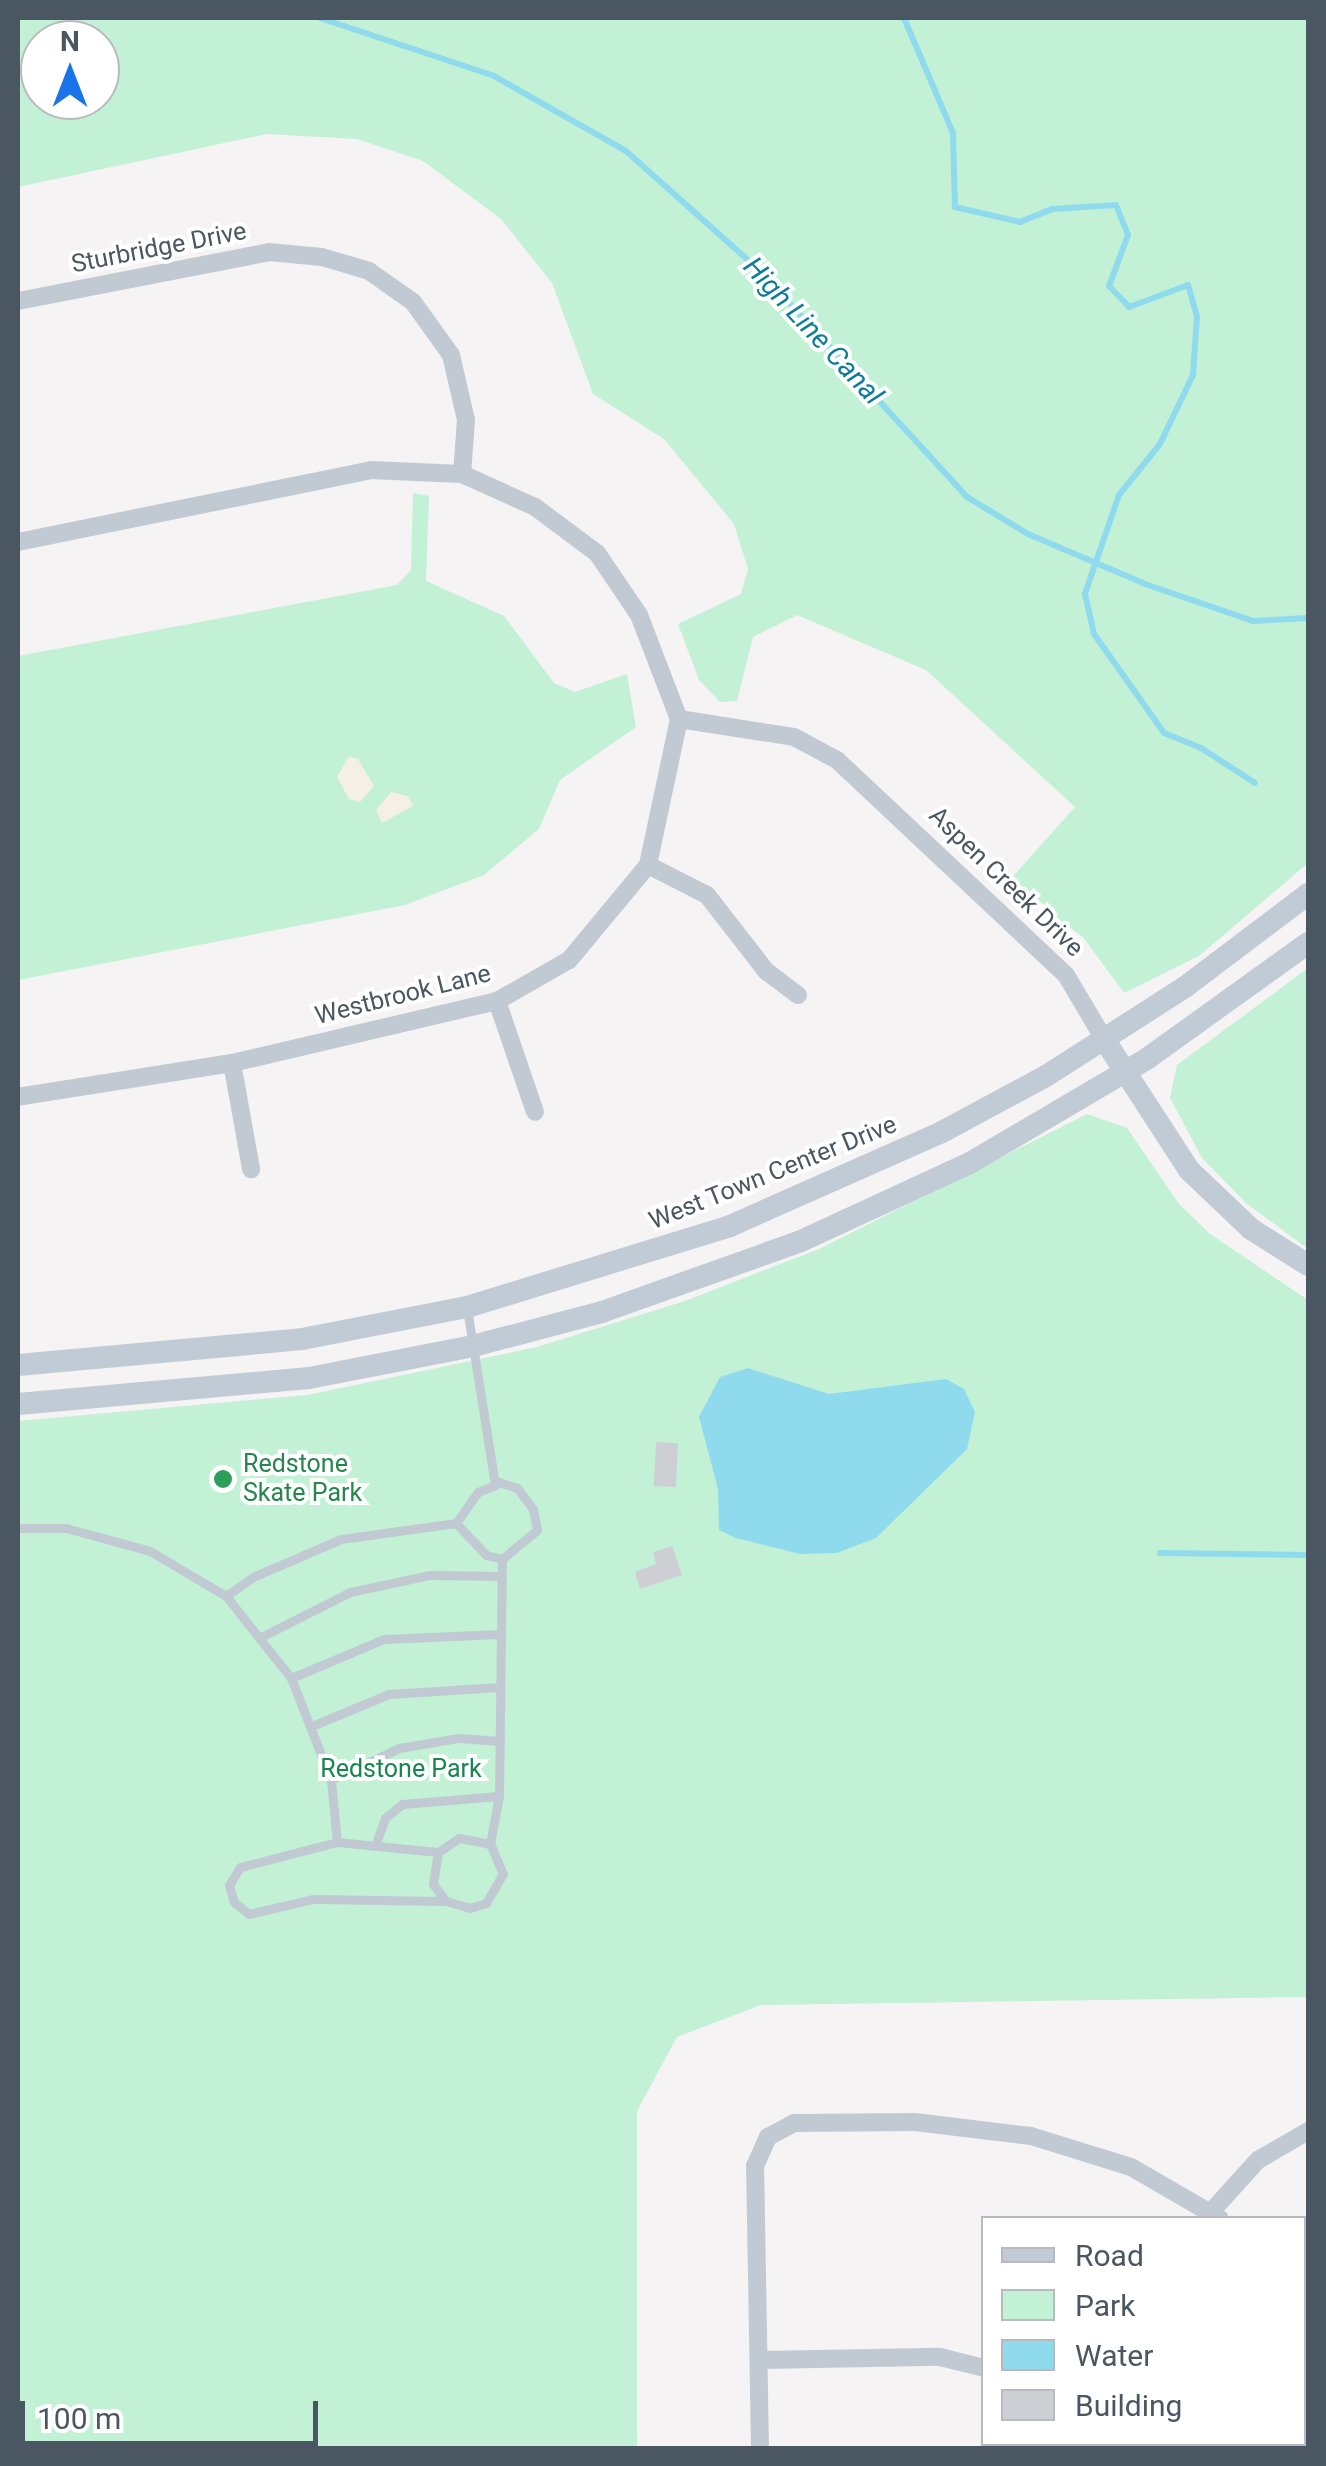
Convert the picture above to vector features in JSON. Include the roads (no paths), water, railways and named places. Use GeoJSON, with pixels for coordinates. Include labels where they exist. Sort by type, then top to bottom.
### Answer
{"type":"FeatureCollection","features":[{"type":"Feature","properties":{"kind":"street","name":"Sturbridge Drive"},"geometry":{"type":"LineString","coordinates":[[18,301],[269,252],[322,256],[369,272],[413,302],[450,355],[466,420],[462,474]]}},
{"type":"Feature","properties":{"kind":"street"},"geometry":{"type":"LineString","coordinates":[[18,542],[371,470],[462,474],[535,507],[597,553],[640,616],[679,719]]}},
{"type":"Feature","properties":{"kind":"street","name":"Westbrook Lane"},"geometry":{"type":"LineString","coordinates":[[18,1098],[232,1063],[497,1001],[569,960],[648,865],[679,719]]}},
{"type":"Feature","properties":{"kind":"street","name":"Aspen Creek Drive"},"geometry":{"type":"LineString","coordinates":[[679,719],[794,737],[837,760],[1066,975],[1189,1170],[1251,1229],[1308,1266]]}},
{"type":"Feature","properties":{"kind":"street"},"geometry":{"type":"LineString","coordinates":[[648,865],[707,895],[766,970],[798,996]]}},
{"type":"Feature","properties":{"kind":"street","name":"West Town Center Drive"},"geometry":{"type":"LineString","coordinates":[[18,1365],[302,1339],[467,1306],[730,1226],[942,1132],[1104,1039],[1308,894]]}},
{"type":"Feature","properties":{"kind":"street"},"geometry":{"type":"LineString","coordinates":[[18,1404],[308,1378],[474,1346],[602,1312],[801,1241],[970,1163],[1124,1072],[1308,944]]}},
{"type":"Feature","properties":{"kind":"street"},"geometry":{"type":"LineString","coordinates":[[497,1001],[535,1112]]}},
{"type":"Feature","properties":{"kind":"street"},"geometry":{"type":"LineString","coordinates":[[232,1063],[251,1168]]}},
{"type":"Feature","properties":{"kind":"street"},"geometry":{"type":"LineString","coordinates":[[760,2448],[755,2166],[768,2137],[794,2123],[915,2122],[1031,2136],[1132,2167],[1215,2215],[1258,2160],[1308,2131]]}},
{"type":"Feature","properties":{"kind":"street"},"geometry":{"type":"LineString","coordinates":[[760,2360],[940,2356],[981,2367]]}},
{"type":"Feature","properties":{"kind":"lane"},"geometry":{"type":"LineString","coordinates":[[467,1306],[495,1482]]}},
{"type":"Feature","properties":{"kind":"lane"},"geometry":{"type":"LineString","coordinates":[[226,1596],[255,1576],[341,1539],[456,1523],[478,1492],[495,1482],[518,1488],[532,1508],[537,1530],[502,1559]]}},
{"type":"Feature","properties":{"kind":"lane"},"geometry":{"type":"LineString","coordinates":[[456,1523],[486,1555],[502,1559]]}},
{"type":"Feature","properties":{"kind":"lane"},"geometry":{"type":"LineString","coordinates":[[18,1528],[66,1528],[150,1551],[226,1596],[263,1636],[292,1678],[314,1725],[331,1780],[337,1842]]}},
{"type":"Feature","properties":{"kind":"lane"},"geometry":{"type":"LineString","coordinates":[[490,1844],[459,1838],[438,1852],[337,1842],[240,1867],[230,1884],[234,1902],[250,1914],[314,1900],[446,1902],[470,1908],[498,1892],[503,1874],[490,1844],[499,1796],[502,1559]]}},
{"type":"Feature","properties":{"kind":"lane"},"geometry":{"type":"LineString","coordinates":[[263,1636],[350,1592],[430,1575],[502,1576]]}},
{"type":"Feature","properties":{"kind":"lane"},"geometry":{"type":"LineString","coordinates":[[292,1678],[384,1639],[501,1634]]}},
{"type":"Feature","properties":{"kind":"lane"},"geometry":{"type":"LineString","coordinates":[[314,1725],[389,1694],[500,1686]]}},
{"type":"Feature","properties":{"kind":"lane"},"geometry":{"type":"LineString","coordinates":[[331,1780],[399,1748],[459,1738],[500,1741]]}},
{"type":"Feature","properties":{"kind":"lane"},"geometry":{"type":"LineString","coordinates":[[376,1843],[385,1818],[402,1804],[499,1796]]}},
{"type":"Feature","properties":{"kind":"lane"},"geometry":{"type":"LineString","coordinates":[[438,1852],[433,1884],[446,1902]]}},
{"type":"Feature","properties":{"kind":"water"},"geometry":{"type":"Polygon","coordinates":[[[748,1368],[829,1394],[946,1379],[964,1389],[975,1412],[967,1449],[876,1538],[837,1553],[800,1554],[736,1538],[719,1530],[718,1489],[699,1417],[720,1377],[748,1368]]]}},
{"type":"Feature","properties":{"kind":"waterway","name":"High Line Canal"},"geometry":{"type":"LineString","coordinates":[[320,18],[494,76],[626,151],[760,271],[967,497],[1028,534],[1145,584],[1253,621],[1308,618]]}},
{"type":"Feature","properties":{"kind":"waterway"},"geometry":{"type":"LineString","coordinates":[[904,18],[953,133],[955,207],[1020,222],[1053,209],[1116,205],[1128,235],[1109,286],[1129,307],[1188,285],[1197,316],[1193,375],[1160,444],[1119,495],[1085,594],[1094,634],[1164,733],[1201,748],[1255,783]]}},
{"type":"Feature","properties":{"kind":"waterway"},"geometry":{"type":"LineString","coordinates":[[1160,1553],[1308,1555]]}},
{"type":"Feature","properties":{"kind":"place","name":"Redstone Skate Park"},"geometry":{"type":"Point","coordinates":[223,1479]}},
{"type":"Feature","properties":{"kind":"park label","name":"Redstone Park"},"geometry":{"type":"Point","coordinates":[401,1769]}}]}
